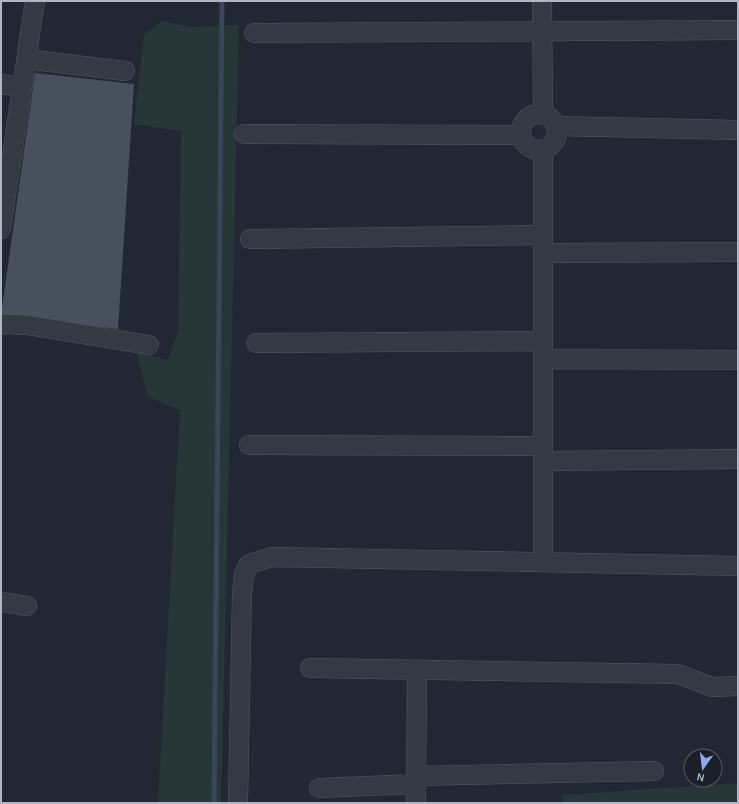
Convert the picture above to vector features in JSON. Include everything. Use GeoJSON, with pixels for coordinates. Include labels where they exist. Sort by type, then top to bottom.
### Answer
{"type":"FeatureCollection","features":[{"type":"Feature","properties":{"kind":"street"},"geometry":{"type":"LineString","coordinates":[[1,229],[35,1]]}},
{"type":"Feature","properties":{"kind":"street"},"geometry":{"type":"LineString","coordinates":[[542,1],[542,31],[550,120],[556,139],[553,144],[543,150],[530,149],[522,140],[520,134],[522,123],[531,115],[550,120],[738,130]]}},
{"type":"Feature","properties":{"kind":"street"},"geometry":{"type":"LineString","coordinates":[[254,33],[738,30]]}},
{"type":"Feature","properties":{"kind":"street"},"geometry":{"type":"LineString","coordinates":[[26,59],[125,71]]}},
{"type":"Feature","properties":{"kind":"street"},"geometry":{"type":"LineString","coordinates":[[1,84],[22,87]]}},
{"type":"Feature","properties":{"kind":"street"},"geometry":{"type":"LineString","coordinates":[[244,134],[520,134]]}},
{"type":"Feature","properties":{"kind":"street"},"geometry":{"type":"LineString","coordinates":[[543,150],[544,562]]}},
{"type":"Feature","properties":{"kind":"street"},"geometry":{"type":"LineString","coordinates":[[250,239],[543,244],[738,252]]}},
{"type":"Feature","properties":{"kind":"street"},"geometry":{"type":"LineString","coordinates":[[1,324],[27,325],[149,345]]}},
{"type":"Feature","properties":{"kind":"street"},"geometry":{"type":"LineString","coordinates":[[256,343],[543,350],[738,360]]}},
{"type":"Feature","properties":{"kind":"street"},"geometry":{"type":"LineString","coordinates":[[249,445],[738,460]]}},
{"type":"Feature","properties":{"kind":"street"},"geometry":{"type":"LineString","coordinates":[[238,803],[242,593],[244,574],[249,564],[272,557],[738,566]]}},
{"type":"Feature","properties":{"kind":"street"},"geometry":{"type":"LineString","coordinates":[[1,602],[28,606]]}},
{"type":"Feature","properties":{"kind":"street"},"geometry":{"type":"LineString","coordinates":[[310,668],[678,674],[712,686],[738,686]]}},
{"type":"Feature","properties":{"kind":"street"},"geometry":{"type":"LineString","coordinates":[[416,803],[417,670]]}},
{"type":"Feature","properties":{"kind":"street"},"geometry":{"type":"LineString","coordinates":[[319,788],[416,780],[654,771]]}},
{"type":"Feature","properties":{"kind":"shaded area"},"geometry":{"type":"Polygon","coordinates":[[[162,21],[191,27],[239,25],[221,803],[158,803],[180,410],[147,396],[137,352],[168,360],[178,332],[181,131],[134,124],[144,35],[162,21]]]}},
{"type":"Feature","properties":{"kind":"shaded area"},"geometry":{"type":"Polygon","coordinates":[[[738,783],[738,803],[563,803],[562,795],[683,787],[683,788],[723,788],[723,784],[738,783]]]}},
{"type":"Feature","properties":{"kind":"building"},"geometry":{"type":"Polygon","coordinates":[[[35,73],[134,84],[118,329],[1,315],[35,73]]]}},
{"type":"Feature","properties":{"kind":"waterway"},"geometry":{"type":"LineString","coordinates":[[214,803],[222,1]]}}]}
